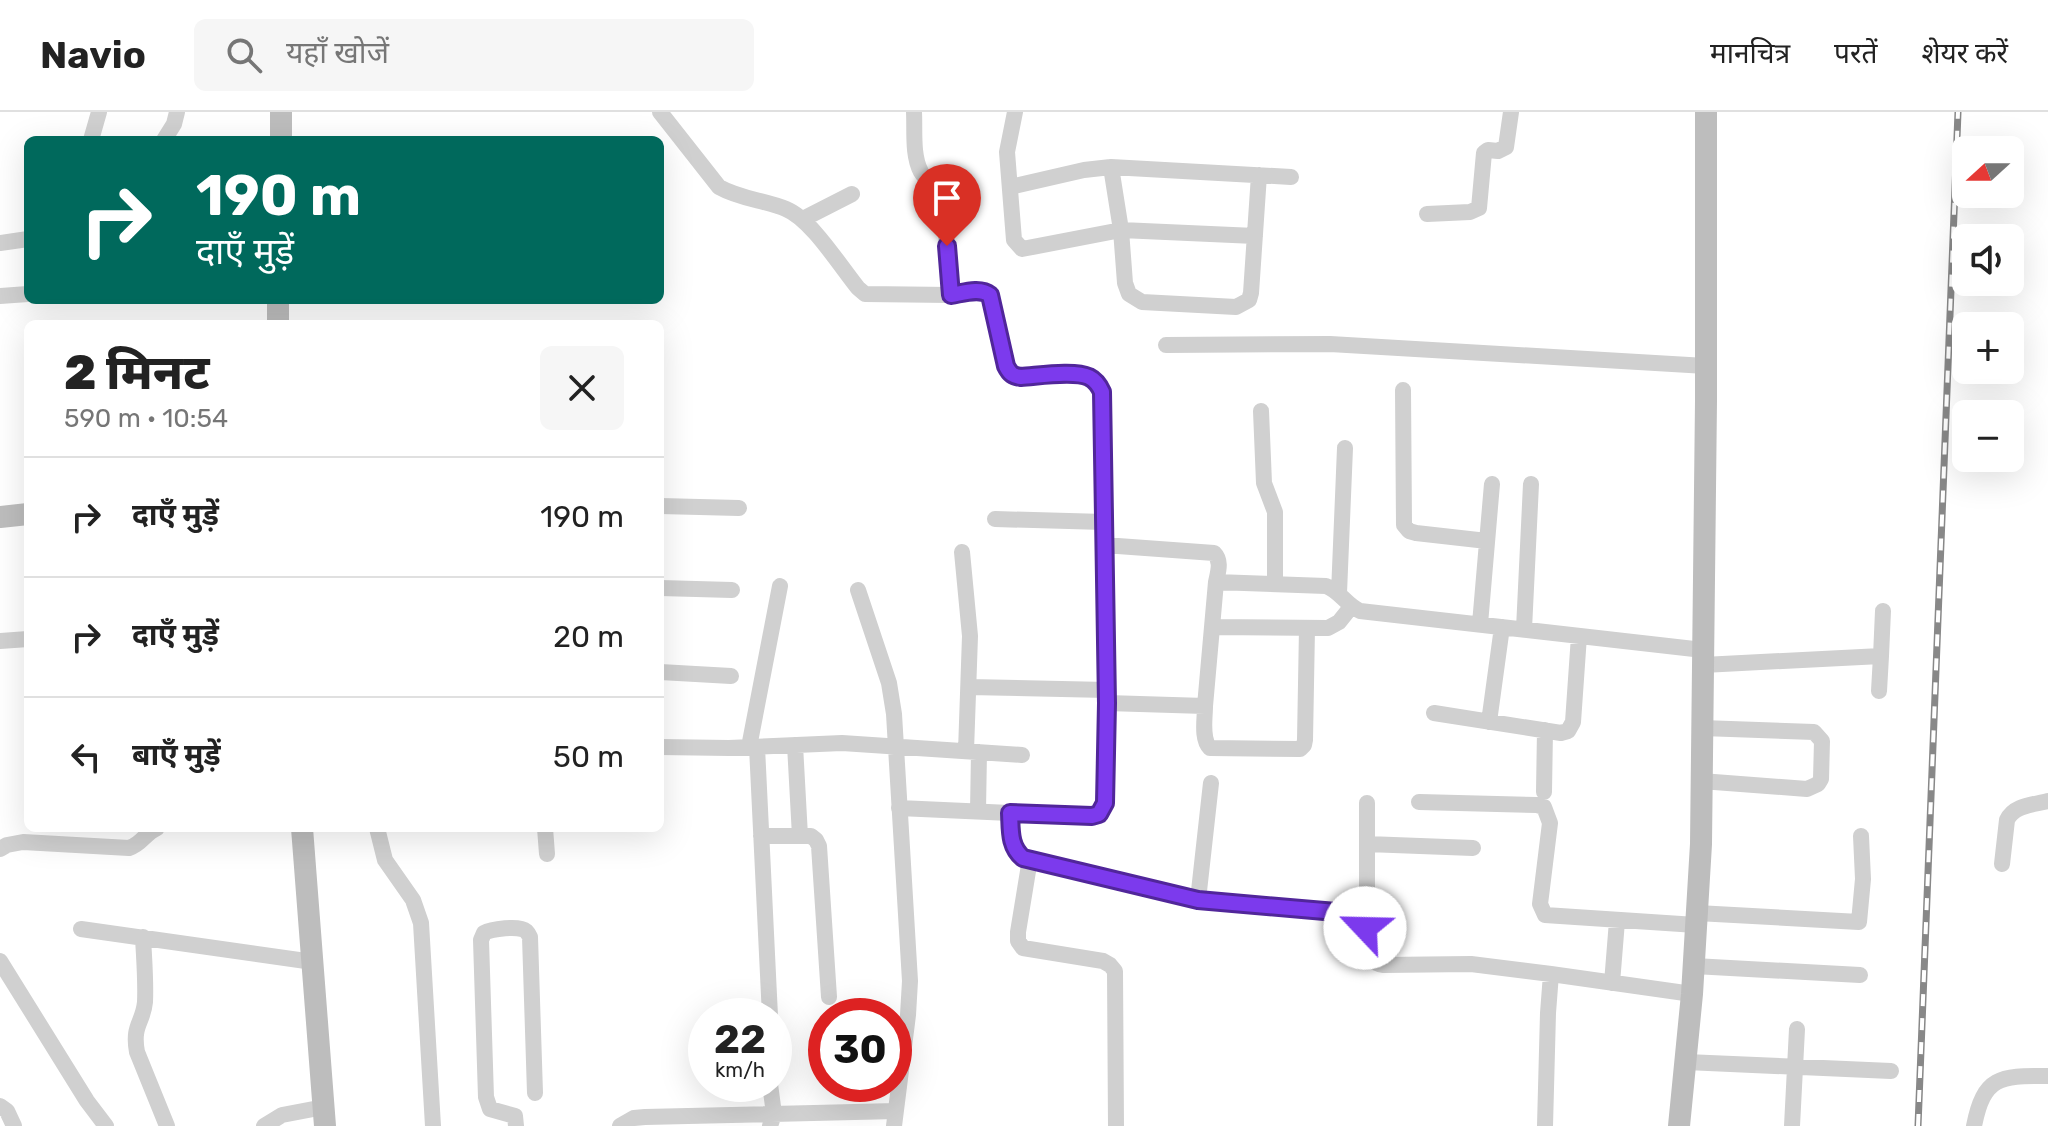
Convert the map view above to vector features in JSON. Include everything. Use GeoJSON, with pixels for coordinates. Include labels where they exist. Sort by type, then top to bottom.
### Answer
{"type":"FeatureCollection","features":[{"type":"Feature","properties":{"kind":"street"},"geometry":{"type":"LineString","coordinates":[[92,136],[99,112]]}},
{"type":"Feature","properties":{"kind":"street"},"geometry":{"type":"LineString","coordinates":[[166,136],[177,112]]}},
{"type":"Feature","properties":{"kind":"street"},"geometry":{"type":"LineString","coordinates":[[281,112],[281,136]]}},
{"type":"Feature","properties":{"kind":"street"},"geometry":{"type":"LineString","coordinates":[[660,112],[719,187],[731,194],[786,209],[803,219],[865,294],[951,295],[985,291],[990,295],[1006,366],[1014,377],[1080,374],[1090,377],[1102,392],[1107,696],[1105,803],[1099,814],[1092,816],[899,808]]}},
{"type":"Feature","properties":{"kind":"street"},"geometry":{"type":"LineString","coordinates":[[914,112],[919,169],[925,178],[933,182],[943,198],[951,295]]}},
{"type":"Feature","properties":{"kind":"street"},"geometry":{"type":"LineString","coordinates":[[1015,112],[1007,152],[1014,240],[1022,249],[1121,230],[1255,236]]}},
{"type":"Feature","properties":{"kind":"street"},"geometry":{"type":"LineString","coordinates":[[1427,214],[1470,212],[1479,208],[1484,153],[1506,147],[1511,112]]}},
{"type":"Feature","properties":{"kind":"street"},"geometry":{"type":"LineString","coordinates":[[1679,1126],[1697,919],[1701,781],[1706,112]]}},
{"type":"Feature","properties":{"kind":"street"},"geometry":{"type":"LineString","coordinates":[[1010,187],[1111,167],[1291,177]]}},
{"type":"Feature","properties":{"kind":"street"},"geometry":{"type":"LineString","coordinates":[[1111,167],[1125,283],[1129,294],[1142,302],[1236,307],[1249,300],[1259,175]]}},
{"type":"Feature","properties":{"kind":"street"},"geometry":{"type":"LineString","coordinates":[[803,219],[852,194]]}},
{"type":"Feature","properties":{"kind":"street"},"geometry":{"type":"LineString","coordinates":[[0,243],[24,240]]}},
{"type":"Feature","properties":{"kind":"street"},"geometry":{"type":"LineString","coordinates":[[0,296],[24,294]]}},
{"type":"Feature","properties":{"kind":"street"},"geometry":{"type":"LineString","coordinates":[[1166,345],[1330,344],[1706,366]]}},
{"type":"Feature","properties":{"kind":"street"},"geometry":{"type":"LineString","coordinates":[[1403,390],[1404,525],[1416,533],[1487,541]]}},
{"type":"Feature","properties":{"kind":"street"},"geometry":{"type":"LineString","coordinates":[[1261,411],[1264,483],[1275,512],[1275,584]]}},
{"type":"Feature","properties":{"kind":"street"},"geometry":{"type":"LineString","coordinates":[[1339,593],[1345,448]]}},
{"type":"Feature","properties":{"kind":"street"},"geometry":{"type":"LineString","coordinates":[[1480,624],[1492,484]]}},
{"type":"Feature","properties":{"kind":"street"},"geometry":{"type":"LineString","coordinates":[[1524,629],[1531,484]]}},
{"type":"Feature","properties":{"kind":"street"},"geometry":{"type":"LineString","coordinates":[[664,506],[739,508]]}},
{"type":"Feature","properties":{"kind":"street"},"geometry":{"type":"LineString","coordinates":[[0,517],[24,514]]}},
{"type":"Feature","properties":{"kind":"street"},"geometry":{"type":"LineString","coordinates":[[995,519],[1104,522]]}},
{"type":"Feature","properties":{"kind":"street"},"geometry":{"type":"LineString","coordinates":[[1104,545],[1214,553],[1218,557],[1205,706],[1205,739],[1210,748],[1300,749],[1304,745],[1307,628]]}},
{"type":"Feature","properties":{"kind":"street"},"geometry":{"type":"LineString","coordinates":[[962,552],[970,636],[969,687],[978,811]]}},
{"type":"Feature","properties":{"kind":"street"},"geometry":{"type":"LineString","coordinates":[[1216,582],[1326,586],[1360,611],[1579,636],[1703,658],[1881,656]]}},
{"type":"Feature","properties":{"kind":"street"},"geometry":{"type":"LineString","coordinates":[[769,998],[753,747],[780,586]]}},
{"type":"Feature","properties":{"kind":"street"},"geometry":{"type":"LineString","coordinates":[[664,588],[732,590]]}},
{"type":"Feature","properties":{"kind":"street"},"geometry":{"type":"LineString","coordinates":[[620,1126],[634,1118],[645,1117],[772,1120],[895,1118],[910,981],[894,714],[889,683],[858,590]]}},
{"type":"Feature","properties":{"kind":"street"},"geometry":{"type":"LineString","coordinates":[[1212,627],[1328,628],[1335,625],[1351,607]]}},
{"type":"Feature","properties":{"kind":"street"},"geometry":{"type":"LineString","coordinates":[[1879,691],[1883,611]]}},
{"type":"Feature","properties":{"kind":"street"},"geometry":{"type":"LineString","coordinates":[[1489,722],[1502,627]]}},
{"type":"Feature","properties":{"kind":"street"},"geometry":{"type":"LineString","coordinates":[[1434,713],[1561,733],[1568,731],[1571,728],[1579,636]]}},
{"type":"Feature","properties":{"kind":"street"},"geometry":{"type":"LineString","coordinates":[[0,641],[24,639]]}},
{"type":"Feature","properties":{"kind":"street"},"geometry":{"type":"LineString","coordinates":[[664,672],[731,676]]}},
{"type":"Feature","properties":{"kind":"street"},"geometry":{"type":"LineString","coordinates":[[969,687],[1205,706]]}},
{"type":"Feature","properties":{"kind":"street"},"geometry":{"type":"LineString","coordinates":[[1701,781],[1807,789],[1821,779],[1822,741],[1814,732],[1702,728]]}},
{"type":"Feature","properties":{"kind":"street"},"geometry":{"type":"LineString","coordinates":[[1544,792],[1545,730]]}},
{"type":"Feature","properties":{"kind":"street"},"geometry":{"type":"LineString","coordinates":[[664,747],[692,749],[842,743],[1022,755]]}},
{"type":"Feature","properties":{"kind":"street"},"geometry":{"type":"LineString","coordinates":[[795,745],[800,836]]}},
{"type":"Feature","properties":{"kind":"street"},"geometry":{"type":"LineString","coordinates":[[1198,900],[1211,783]]}},
{"type":"Feature","properties":{"kind":"street"},"geometry":{"type":"LineString","coordinates":[[2002,864],[2010,814],[2048,801]]}},
{"type":"Feature","properties":{"kind":"street"},"geometry":{"type":"LineString","coordinates":[[1419,802],[1544,807],[1550,823],[1540,904],[1545,915],[1617,921],[1859,922],[1863,879],[1861,836]]}},
{"type":"Feature","properties":{"kind":"street"},"geometry":{"type":"LineString","coordinates":[[1360,941],[1367,915],[1367,803]]}},
{"type":"Feature","properties":{"kind":"street"},"geometry":{"type":"LineString","coordinates":[[1010,813],[1013,845],[1023,858],[1198,900],[1336,912],[1353,926],[1369,960],[1384,965],[1471,964],[1692,994]]}},
{"type":"Feature","properties":{"kind":"street"},"geometry":{"type":"LineString","coordinates":[[0,849],[23,842],[129,848],[137,846],[149,832]]}},
{"type":"Feature","properties":{"kind":"street"},"geometry":{"type":"LineString","coordinates":[[264,1126],[282,1115],[324,1117],[301,832]]}},
{"type":"Feature","properties":{"kind":"street"},"geometry":{"type":"LineString","coordinates":[[378,832],[385,860],[413,900],[421,923],[433,1126]]}},
{"type":"Feature","properties":{"kind":"street"},"geometry":{"type":"LineString","coordinates":[[545,832],[547,854]]}},
{"type":"Feature","properties":{"kind":"street"},"geometry":{"type":"LineString","coordinates":[[761,836],[811,836],[819,846],[829,997]]}},
{"type":"Feature","properties":{"kind":"street"},"geometry":{"type":"LineString","coordinates":[[1367,844],[1473,848]]}},
{"type":"Feature","properties":{"kind":"street"},"geometry":{"type":"LineString","coordinates":[[1030,859],[1018,932],[1018,941],[1023,948],[1103,961],[1115,971],[1116,1126]]}},
{"type":"Feature","properties":{"kind":"street"},"geometry":{"type":"LineString","coordinates":[[1612,983],[1617,921]]}},
{"type":"Feature","properties":{"kind":"street"},"geometry":{"type":"LineString","coordinates":[[81,929],[313,962]]}},
{"type":"Feature","properties":{"kind":"street"},"geometry":{"type":"LineString","coordinates":[[516,1126],[515,1116],[490,1109],[486,1097],[481,940],[484,933],[490,930],[521,929],[527,931],[530,937],[535,1093]]}},
{"type":"Feature","properties":{"kind":"street"},"geometry":{"type":"LineString","coordinates":[[143,937],[145,1000],[135,1042],[167,1126]]}},
{"type":"Feature","properties":{"kind":"street"},"geometry":{"type":"LineString","coordinates":[[0,961],[87,1101],[106,1126]]}},
{"type":"Feature","properties":{"kind":"street"},"geometry":{"type":"LineString","coordinates":[[1694,966],[1860,975]]}},
{"type":"Feature","properties":{"kind":"street"},"geometry":{"type":"LineString","coordinates":[[1545,1126],[1551,974]]}},
{"type":"Feature","properties":{"kind":"street"},"geometry":{"type":"LineString","coordinates":[[1792,1126],[1797,1029]]}},
{"type":"Feature","properties":{"kind":"street"},"geometry":{"type":"LineString","coordinates":[[1686,1062],[1891,1071]]}},
{"type":"Feature","properties":{"kind":"street"},"geometry":{"type":"LineString","coordinates":[[1974,1126],[1978,1104],[1985,1091],[1997,1081],[2014,1076],[2048,1076]]}},
{"type":"Feature","properties":{"kind":"street"},"geometry":{"type":"LineString","coordinates":[[0,1106],[7,1111],[14,1126]]}},
{"type":"Feature","properties":{"kind":"railway"},"geometry":{"type":"LineString","coordinates":[[1918,1126],[1958,112]]}},
{"type":"Feature","properties":{"kind":"route"},"geometry":{"type":"LineString","coordinates":[[947,246],[951,295],[985,291],[990,295],[1009,373],[1014,377],[1080,374],[1090,377],[1102,392],[1107,703],[1105,803],[1099,814],[1092,816],[1010,813],[1011,839],[1017,853],[1023,858],[1198,900],[1336,912],[1353,926],[1360,941],[1365,928]]}}]}
